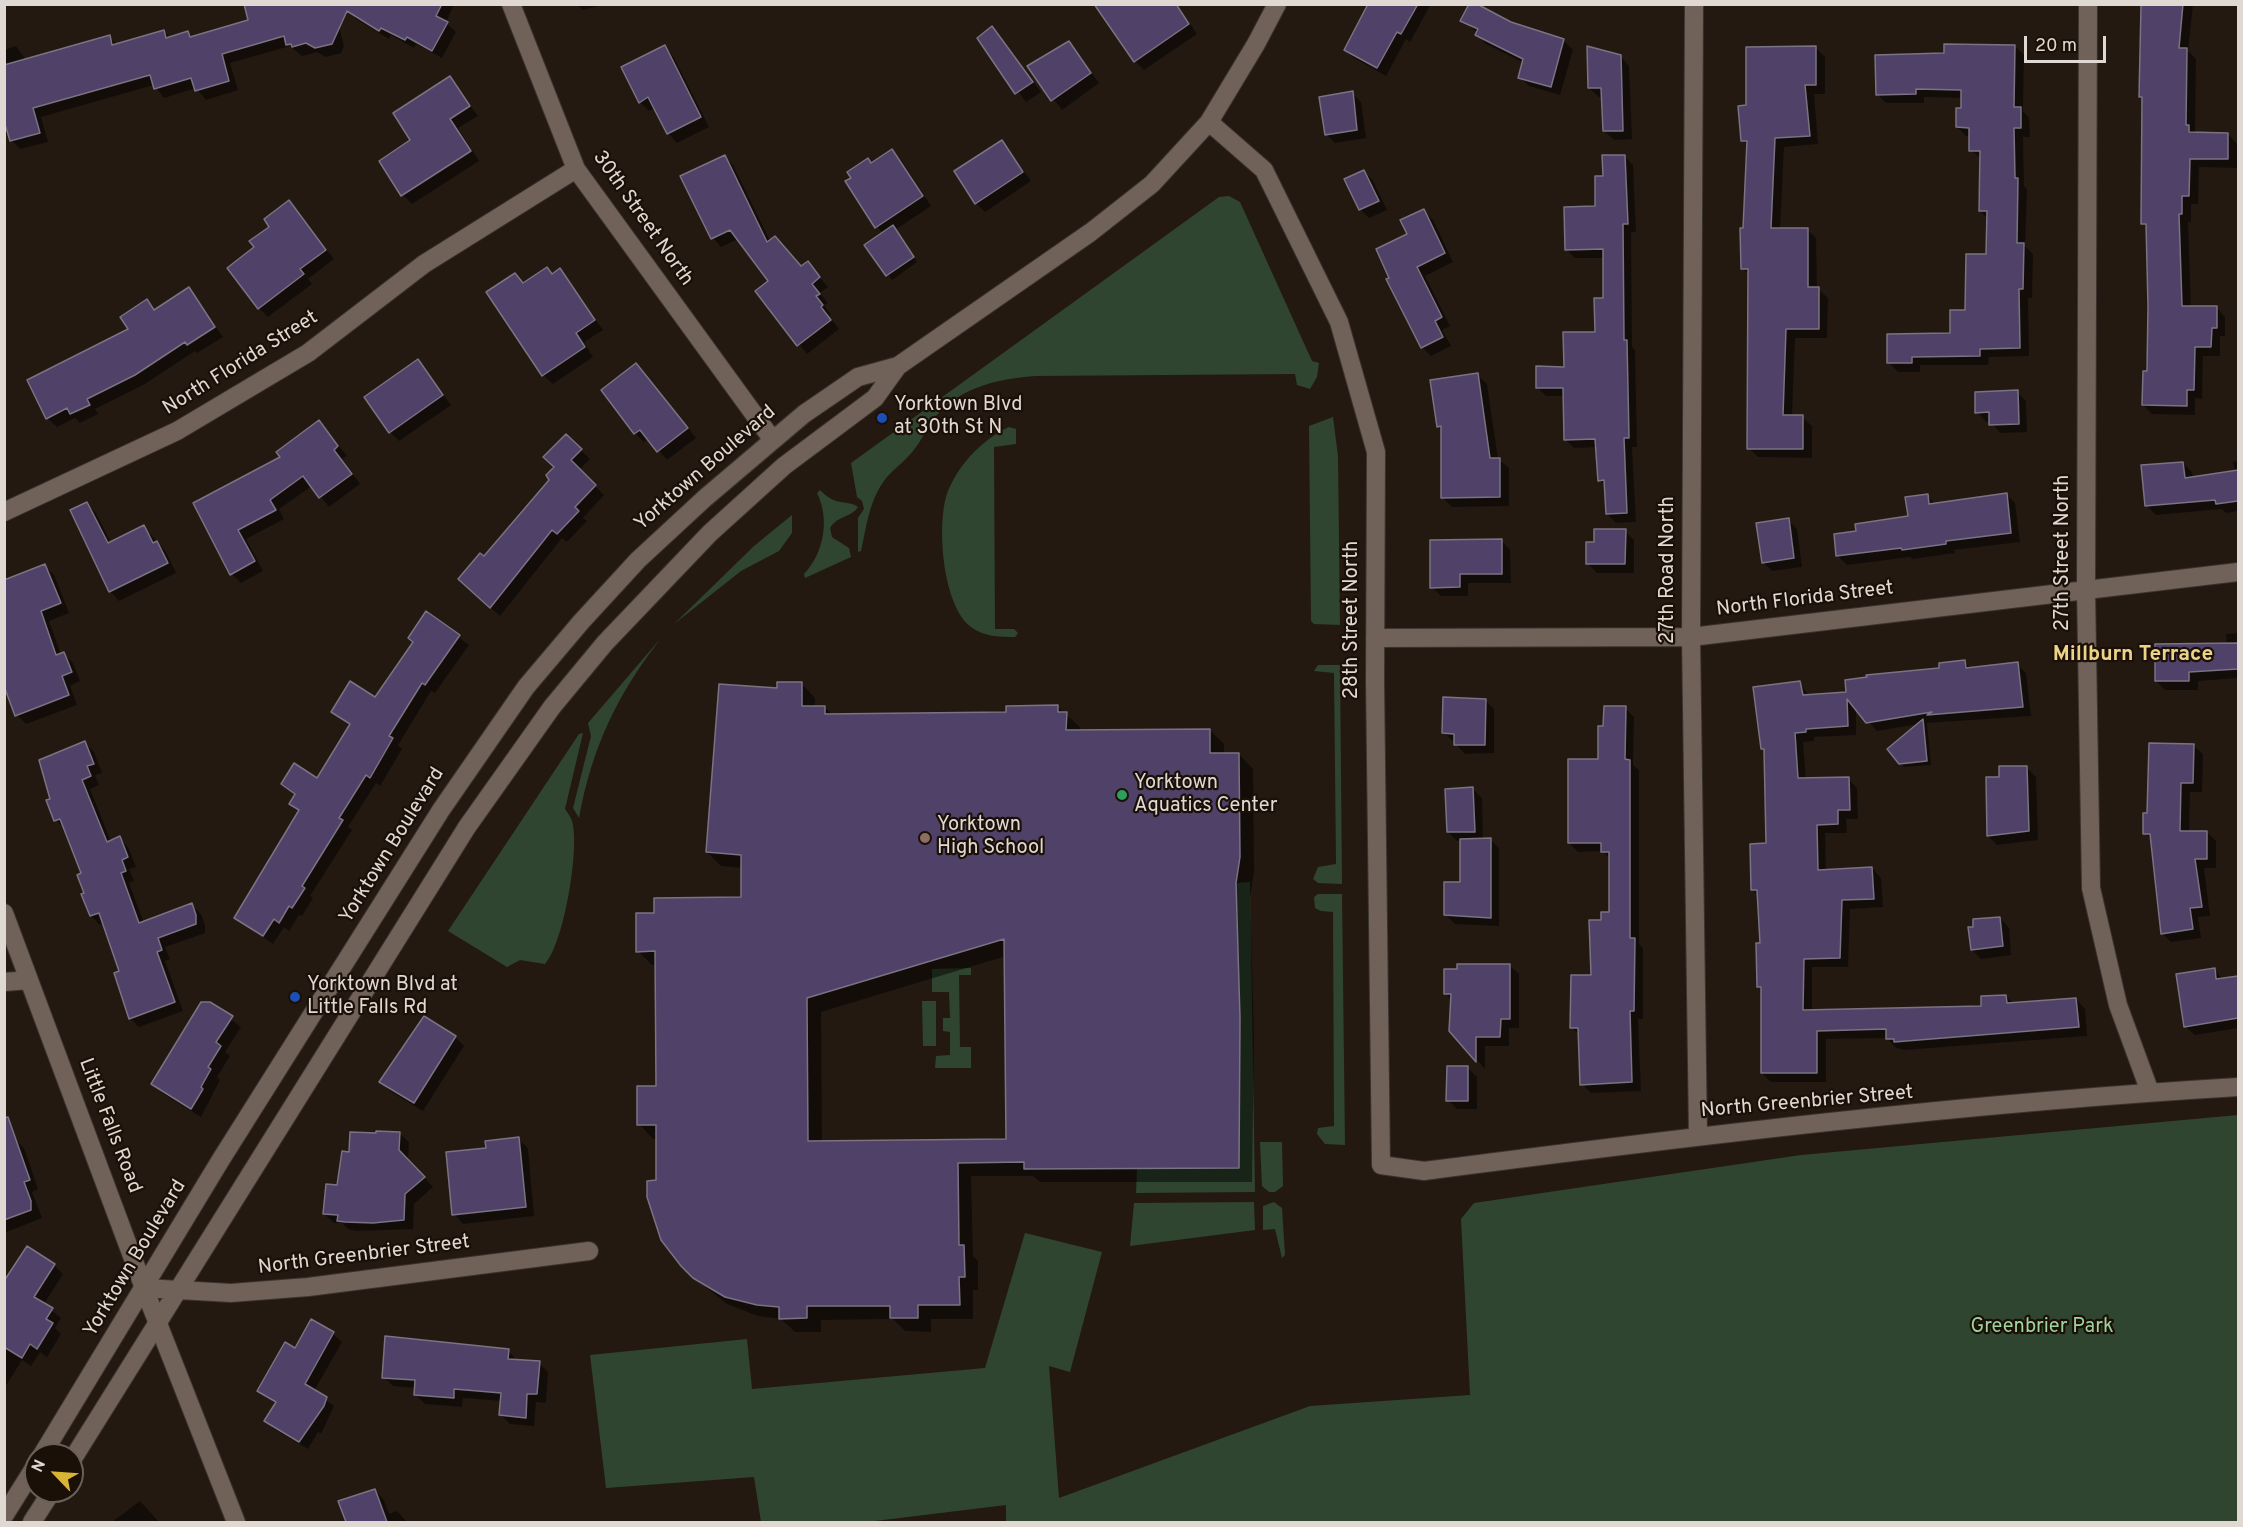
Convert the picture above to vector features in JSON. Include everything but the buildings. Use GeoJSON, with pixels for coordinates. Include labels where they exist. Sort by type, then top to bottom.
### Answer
{"type":"FeatureCollection","features":[{"type":"Feature","properties":{"kind":"street","name":"30th Street North"},"geometry":{"type":"LineString","coordinates":[[511,4],[576,169],[772,440]]}},
{"type":"Feature","properties":{"kind":"street","name":"Yorktown Boulevard"},"geometry":{"type":"LineString","coordinates":[[49,1443],[226,1151],[441,810],[526,687],[638,560],[772,440],[858,377],[898,366],[1091,232],[1152,184],[1209,122],[1257,44],[1277,4]]}},
{"type":"Feature","properties":{"kind":"street","name":"27th Road North"},"geometry":{"type":"LineString","coordinates":[[1694,4],[1691,637],[1698,1136]]}},
{"type":"Feature","properties":{"kind":"street","name":"27th Street North"},"geometry":{"type":"LineString","coordinates":[[2088,4],[2086,588],[2091,888],[2118,1005],[2150,1092]]}},
{"type":"Feature","properties":{"kind":"street","name":"28th Street North"},"geometry":{"type":"LineString","coordinates":[[1209,122],[1264,170],[1339,322],[1376,452],[1375,638],[1381,1165]]}},
{"type":"Feature","properties":{"kind":"street","name":"North Florida Street"},"geometry":{"type":"LineString","coordinates":[[4,512],[177,431],[308,353],[424,264],[576,169]]}},
{"type":"Feature","properties":{"kind":"street","name":"Yorktown Boulevard"},"geometry":{"type":"LineString","coordinates":[[83,1443],[467,827],[552,707],[605,643],[710,533],[784,466],[875,398],[898,366]]}},
{"type":"Feature","properties":{"kind":"street","name":"North Florida Street"},"geometry":{"type":"LineString","coordinates":[[1375,638],[1691,637],[2086,588],[2238,572]]}},
{"type":"Feature","properties":{"kind":"street","name":"Little Falls Road"},"geometry":{"type":"LineString","coordinates":[[4,913],[144,1288],[236,1522]]}},
{"type":"Feature","properties":{"kind":"street"},"geometry":{"type":"LineString","coordinates":[[4,981],[29,980]]}},
{"type":"Feature","properties":{"kind":"street","name":"North Greenbrier Street"},"geometry":{"type":"LineString","coordinates":[[1381,1165],[1424,1171],[1698,1136],[2150,1092],[2238,1087]]}},
{"type":"Feature","properties":{"kind":"street","name":"North Greenbrier Street"},"geometry":{"type":"LineString","coordinates":[[144,1288],[231,1293],[308,1287],[589,1251]]}},
{"type":"Feature","properties":{"kind":"street"},"geometry":{"type":"LineString","coordinates":[[4,1515],[24,1484]]}},
{"type":"Feature","properties":{"kind":"street"},"geometry":{"type":"LineString","coordinates":[[32,1522],[44,1503]]}},
{"type":"Feature","properties":{"kind":"green space"},"geometry":{"type":"Polygon","coordinates":[[[1229,196],[1240,202],[1312,361],[1319,363],[1317,377],[1310,389],[1297,385],[1295,374],[1036,376],[1008,379],[982,386],[969,391],[946,406],[933,420],[913,451],[881,485],[872,503],[861,551],[858,552],[858,518],[864,509],[862,501],[857,497],[851,463],[1219,197],[1229,196]]]}},
{"type":"Feature","properties":{"kind":"green space"},"geometry":{"type":"Polygon","coordinates":[[[1333,417],[1338,456],[1340,625],[1314,624],[1311,621],[1309,426],[1333,417]]]}},
{"type":"Feature","properties":{"kind":"green space"},"geometry":{"type":"Polygon","coordinates":[[[1009,427],[1016,429],[1016,444],[994,447],[995,629],[1014,629],[1018,633],[1015,637],[981,633],[971,627],[962,617],[948,585],[942,528],[946,497],[956,476],[979,447],[1009,427]]]}},
{"type":"Feature","properties":{"kind":"green space"},"geometry":{"type":"Polygon","coordinates":[[[820,490],[832,499],[858,507],[852,513],[836,521],[830,528],[832,537],[849,548],[851,557],[805,578],[804,574],[816,556],[823,535],[823,514],[817,493],[820,490]]]}},
{"type":"Feature","properties":{"kind":"green space"},"geometry":{"type":"Polygon","coordinates":[[[792,515],[792,533],[779,551],[741,571],[674,624],[754,546],[792,515]]]}},
{"type":"Feature","properties":{"kind":"green space"},"geometry":{"type":"Polygon","coordinates":[[[661,638],[631,680],[608,723],[591,768],[579,818],[573,808],[591,736],[588,723],[661,638]]]}},
{"type":"Feature","properties":{"kind":"green space"},"geometry":{"type":"Polygon","coordinates":[[[1318,665],[1340,665],[1342,884],[1318,883],[1313,879],[1318,867],[1336,864],[1334,673],[1314,671],[1318,665]]]}},
{"type":"Feature","properties":{"kind":"green space"},"geometry":{"type":"Polygon","coordinates":[[[583,733],[565,809],[572,821],[574,852],[569,895],[558,937],[545,964],[520,960],[507,967],[448,931],[579,734],[583,733]]]}},
{"type":"Feature","properties":{"kind":"green space"},"geometry":{"type":"Polygon","coordinates":[[[1250,882],[1255,1192],[1136,1193],[1137,1169],[1239,1168],[1236,883],[1250,882]]]}},
{"type":"Feature","properties":{"kind":"green space"},"geometry":{"type":"Polygon","coordinates":[[[1318,894],[1342,894],[1345,1145],[1325,1144],[1317,1134],[1318,1128],[1334,1126],[1333,912],[1315,908],[1314,897],[1318,894]]]}},
{"type":"Feature","properties":{"kind":"green space"},"geometry":{"type":"Polygon","coordinates":[[[971,968],[971,975],[959,975],[960,1047],[971,1047],[971,1068],[935,1068],[936,1056],[950,1055],[950,1032],[943,1031],[943,1018],[950,1018],[949,992],[932,992],[932,969],[971,968]]]}},
{"type":"Feature","properties":{"kind":"green space"},"geometry":{"type":"Polygon","coordinates":[[[922,1001],[936,1001],[936,1046],[923,1046],[922,1001]]]}},
{"type":"Feature","properties":{"kind":"green space","name":"Greenbrier Park"},"geometry":{"type":"Polygon","coordinates":[[[2238,1115],[2238,1522],[1006,1522],[1006,1505],[867,1522],[761,1522],[754,1477],[606,1488],[590,1355],[747,1339],[752,1389],[985,1368],[1025,1233],[1102,1252],[1070,1372],[1049,1366],[1059,1498],[1310,1406],[1470,1395],[1461,1219],[1474,1203],[1801,1155],[2238,1115]]]}},
{"type":"Feature","properties":{"kind":"green space"},"geometry":{"type":"Polygon","coordinates":[[[1260,1142],[1282,1142],[1283,1186],[1275,1192],[1269,1192],[1262,1186],[1260,1142]]]}},
{"type":"Feature","properties":{"kind":"green space"},"geometry":{"type":"Polygon","coordinates":[[[1254,1202],[1255,1230],[1130,1246],[1134,1203],[1254,1202]]]}},
{"type":"Feature","properties":{"kind":"green space"},"geometry":{"type":"Polygon","coordinates":[[[1274,1202],[1282,1208],[1285,1255],[1282,1258],[1275,1229],[1263,1230],[1263,1206],[1274,1202]]]}},
{"type":"Feature","properties":{"kind":"place","name":"Yorktown Blvd at 30th St N"},"geometry":{"type":"Point","coordinates":[882,418]}},
{"type":"Feature","properties":{"kind":"place","name":"Yorktown Aquatics Center"},"geometry":{"type":"Point","coordinates":[1122,795]}},
{"type":"Feature","properties":{"kind":"place","name":"Yorktown High School"},"geometry":{"type":"Point","coordinates":[925,838]}},
{"type":"Feature","properties":{"kind":"place","name":"Yorktown Blvd at Little Falls Rd"},"geometry":{"type":"Point","coordinates":[295,997]}},
{"type":"Feature","properties":{"kind":"district","name":"Millburn Terrace"},"geometry":{"type":"Point","coordinates":[2133,656]}}]}
